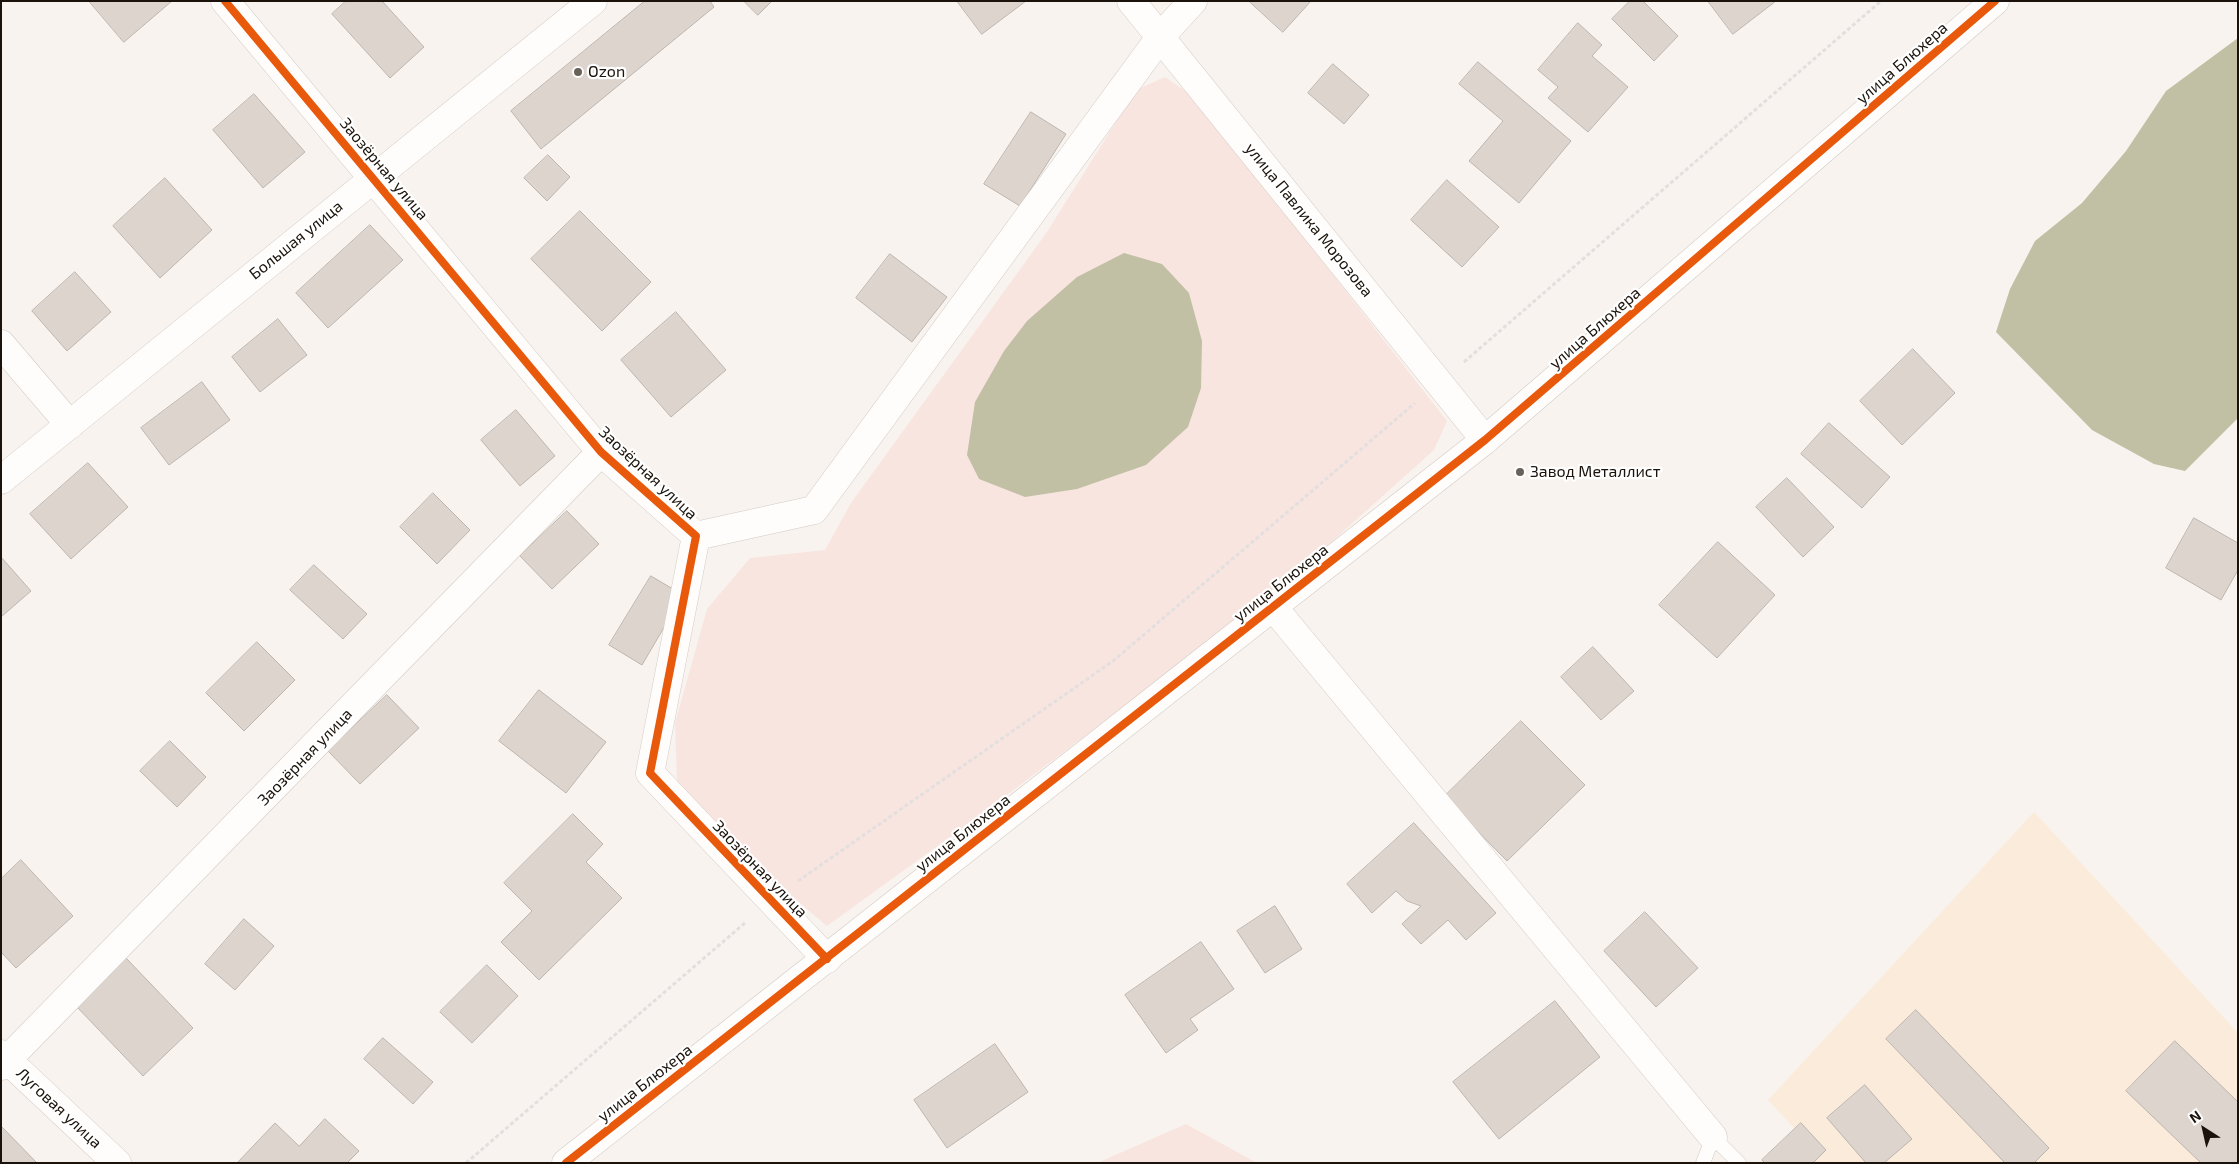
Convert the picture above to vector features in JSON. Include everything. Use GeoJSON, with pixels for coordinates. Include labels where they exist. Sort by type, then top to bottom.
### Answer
{"type":"FeatureCollection","features":[{"type":"Feature","properties":{"kind":"street","name":"Заозёрная улица"},"geometry":{"type":"LineString","coordinates":[[225,1],[601,452],[696,536],[650,773],[827,958]]}},
{"type":"Feature","properties":{"kind":"street","name":"Большая улица"},"geometry":{"type":"LineString","coordinates":[[1,480],[373,177],[593,1]]}},
{"type":"Feature","properties":{"kind":"street","name":"улица Павлика Морозова"},"geometry":{"type":"LineString","coordinates":[[1131,1],[1485,440]]}},
{"type":"Feature","properties":{"kind":"street"},"geometry":{"type":"LineString","coordinates":[[696,536],[814,510],[1161,36],[1193,1]]}},
{"type":"Feature","properties":{"kind":"street","name":"улица Блюхера"},"geometry":{"type":"LineString","coordinates":[[566,1163],[1485,440],[1995,1]]}},
{"type":"Feature","properties":{"kind":"street"},"geometry":{"type":"LineString","coordinates":[[1,344],[70,425]]}},
{"type":"Feature","properties":{"kind":"street","name":"Заозёрная улица"},"geometry":{"type":"LineString","coordinates":[[4,1060],[601,452]]}},
{"type":"Feature","properties":{"kind":"street"},"geometry":{"type":"LineString","coordinates":[[1272,607],[1713,1137]]}},
{"type":"Feature","properties":{"kind":"street","name":"Луговая улица"},"geometry":{"type":"LineString","coordinates":[[4,1060],[117,1163]]}},
{"type":"Feature","properties":{"kind":"lane"},"geometry":{"type":"LineString","coordinates":[[1703,1163],[1713,1137],[1739,1163]]}},
{"type":"Feature","properties":{"kind":"path"},"geometry":{"type":"LineString","coordinates":[[466,1163],[771,900],[1113,661],[1881,1]]}},
{"type":"Feature","properties":{"kind":"shaded area"},"geometry":{"type":"Polygon","coordinates":[[[2238,38],[2238,418],[2185,471],[2154,464],[2092,430],[1996,332],[2010,289],[2035,241],[2082,203],[2126,151],[2166,91],[2238,38]]]}},
{"type":"Feature","properties":{"kind":"shaded area"},"geometry":{"type":"Polygon","coordinates":[[[1165,77],[1195,98],[1447,421],[1434,450],[1279,589],[987,810],[827,926],[757,867],[677,781],[675,723],[707,609],[750,558],[825,550],[851,503],[1047,232],[1136,90],[1165,77]]]}},
{"type":"Feature","properties":{"kind":"shaded area"},"geometry":{"type":"Polygon","coordinates":[[[1124,253],[1162,264],[1189,293],[1202,341],[1201,388],[1188,427],[1146,465],[1077,489],[1025,497],[979,479],[967,455],[975,402],[1004,351],[1027,321],[1077,277],[1124,253]]]}},
{"type":"Feature","properties":{"kind":"shaded area"},"geometry":{"type":"Polygon","coordinates":[[[2034,812],[2238,1033],[2238,1163],[1760,1163],[1795,1129],[1768,1100],[2034,812]]]}},
{"type":"Feature","properties":{"kind":"shaded area"},"geometry":{"type":"Polygon","coordinates":[[[1186,1124],[1257,1163],[1097,1163],[1186,1124]]]}},
{"type":"Feature","properties":{"kind":"building"},"geometry":{"type":"Polygon","coordinates":[[[89,1],[172,1],[124,42],[89,1]]]}},
{"type":"Feature","properties":{"kind":"building"},"geometry":{"type":"Polygon","coordinates":[[[346,1],[382,1],[424,47],[390,78],[332,14],[346,1]]]}},
{"type":"Feature","properties":{"kind":"building"},"geometry":{"type":"Polygon","coordinates":[[[645,1],[710,1],[714,7],[541,149],[511,111],[645,1]]]}},
{"type":"Feature","properties":{"kind":"building"},"geometry":{"type":"Polygon","coordinates":[[[744,1],[772,1],[758,15],[744,1]]]}},
{"type":"Feature","properties":{"kind":"building"},"geometry":{"type":"Polygon","coordinates":[[[957,1],[1026,1],[982,34],[957,1]]]}},
{"type":"Feature","properties":{"kind":"building"},"geometry":{"type":"Polygon","coordinates":[[[1249,1],[1311,1],[1283,32],[1249,1]]]}},
{"type":"Feature","properties":{"kind":"building"},"geometry":{"type":"Polygon","coordinates":[[[1630,1],[1643,1],[1678,36],[1654,61],[1612,19],[1630,1]]]}},
{"type":"Feature","properties":{"kind":"building"},"geometry":{"type":"Polygon","coordinates":[[[1708,1],[1776,1],[1733,34],[1708,1]]]}},
{"type":"Feature","properties":{"kind":"building"},"geometry":{"type":"Polygon","coordinates":[[[1578,23],[1602,45],[1592,56],[1628,87],[1588,132],[1548,98],[1558,87],[1538,70],[1578,23]]]}},
{"type":"Feature","properties":{"kind":"building"},"geometry":{"type":"Polygon","coordinates":[[[1478,62],[1571,141],[1519,203],[1469,161],[1503,121],[1459,84],[1478,62]]]}},
{"type":"Feature","properties":{"kind":"building"},"geometry":{"type":"Polygon","coordinates":[[[1333,64],[1369,95],[1344,124],[1308,93],[1333,64]]]}},
{"type":"Feature","properties":{"kind":"building"},"geometry":{"type":"Polygon","coordinates":[[[254,94],[305,152],[263,188],[213,130],[254,94]]]}},
{"type":"Feature","properties":{"kind":"building"},"geometry":{"type":"Polygon","coordinates":[[[1031,112],[1066,134],[1020,206],[984,184],[1031,112]]]}},
{"type":"Feature","properties":{"kind":"building"},"geometry":{"type":"Polygon","coordinates":[[[548,155],[570,177],[547,201],[524,178],[548,155]]]}},
{"type":"Feature","properties":{"kind":"building"},"geometry":{"type":"Polygon","coordinates":[[[165,178],[212,230],[160,278],[113,226],[165,178]]]}},
{"type":"Feature","properties":{"kind":"building"},"geometry":{"type":"Polygon","coordinates":[[[1447,180],[1499,227],[1462,267],[1411,220],[1447,180]]]}},
{"type":"Feature","properties":{"kind":"building"},"geometry":{"type":"Polygon","coordinates":[[[580,211],[651,282],[602,331],[531,259],[580,211]]]}},
{"type":"Feature","properties":{"kind":"building"},"geometry":{"type":"Polygon","coordinates":[[[370,225],[403,260],[328,328],[296,293],[370,225]]]}},
{"type":"Feature","properties":{"kind":"building"},"geometry":{"type":"Polygon","coordinates":[[[890,254],[947,297],[912,342],[856,298],[890,254]]]}},
{"type":"Feature","properties":{"kind":"building"},"geometry":{"type":"Polygon","coordinates":[[[75,272],[111,312],[67,351],[32,311],[75,272]]]}},
{"type":"Feature","properties":{"kind":"building"},"geometry":{"type":"Polygon","coordinates":[[[676,312],[726,370],[671,417],[621,360],[676,312]]]}},
{"type":"Feature","properties":{"kind":"building"},"geometry":{"type":"Polygon","coordinates":[[[278,319],[307,355],[260,392],[232,357],[278,319]]]}},
{"type":"Feature","properties":{"kind":"building"},"geometry":{"type":"Polygon","coordinates":[[[1913,349],[1955,393],[1902,445],[1860,401],[1913,349]]]}},
{"type":"Feature","properties":{"kind":"building"},"geometry":{"type":"Polygon","coordinates":[[[202,382],[230,420],[169,465],[141,428],[202,382]]]}},
{"type":"Feature","properties":{"kind":"building"},"geometry":{"type":"Polygon","coordinates":[[[516,410],[555,456],[520,486],[481,440],[516,410]]]}},
{"type":"Feature","properties":{"kind":"building"},"geometry":{"type":"Polygon","coordinates":[[[1829,423],[1890,477],[1862,508],[1801,454],[1829,423]]]}},
{"type":"Feature","properties":{"kind":"building"},"geometry":{"type":"Polygon","coordinates":[[[88,463],[128,507],[71,559],[30,514],[88,463]]]}},
{"type":"Feature","properties":{"kind":"building"},"geometry":{"type":"Polygon","coordinates":[[[1787,478],[1834,527],[1803,557],[1756,507],[1787,478]]]}},
{"type":"Feature","properties":{"kind":"building"},"geometry":{"type":"Polygon","coordinates":[[[433,493],[470,530],[437,564],[400,527],[433,493]]]}},
{"type":"Feature","properties":{"kind":"building"},"geometry":{"type":"Polygon","coordinates":[[[567,511],[599,544],[552,589],[520,556],[567,511]]]}},
{"type":"Feature","properties":{"kind":"building"},"geometry":{"type":"Polygon","coordinates":[[[2194,518],[2238,543],[2238,570],[2221,600],[2166,568],[2194,518]]]}},
{"type":"Feature","properties":{"kind":"building"},"geometry":{"type":"Polygon","coordinates":[[[1718,542],[1775,595],[1717,658],[1659,605],[1718,542]]]}},
{"type":"Feature","properties":{"kind":"building"},"geometry":{"type":"Polygon","coordinates":[[[1,557],[31,591],[1,617],[1,557]]]}},
{"type":"Feature","properties":{"kind":"building"},"geometry":{"type":"Polygon","coordinates":[[[314,565],[367,614],[343,639],[290,590],[314,565]]]}},
{"type":"Feature","properties":{"kind":"building"},"geometry":{"type":"Polygon","coordinates":[[[651,576],[683,595],[642,665],[609,645],[651,576]]]}},
{"type":"Feature","properties":{"kind":"building"},"geometry":{"type":"Polygon","coordinates":[[[257,642],[295,680],[244,731],[206,693],[257,642]]]}},
{"type":"Feature","properties":{"kind":"building"},"geometry":{"type":"Polygon","coordinates":[[[1593,647],[1634,691],[1601,720],[1561,677],[1593,647]]]}},
{"type":"Feature","properties":{"kind":"building"},"geometry":{"type":"Polygon","coordinates":[[[539,690],[606,742],[566,793],[499,741],[539,690]]]}},
{"type":"Feature","properties":{"kind":"building"},"geometry":{"type":"Polygon","coordinates":[[[387,695],[419,728],[360,784],[328,751],[387,695]]]}},
{"type":"Feature","properties":{"kind":"building"},"geometry":{"type":"Polygon","coordinates":[[[1521,721],[1585,785],[1507,861],[1444,797],[1521,721]]]}},
{"type":"Feature","properties":{"kind":"building"},"geometry":{"type":"Polygon","coordinates":[[[170,741],[206,777],[177,807],[140,771],[170,741]]]}},
{"type":"Feature","properties":{"kind":"building"},"geometry":{"type":"Polygon","coordinates":[[[573,814],[603,844],[586,862],[622,898],[539,980],[501,942],[532,911],[504,883],[573,814]]]}},
{"type":"Feature","properties":{"kind":"building"},"geometry":{"type":"Polygon","coordinates":[[[1414,823],[1496,913],[1466,940],[1448,920],[1421,944],[1402,924],[1421,906],[1407,901],[1396,891],[1372,913],[1347,884],[1414,823]]]}},
{"type":"Feature","properties":{"kind":"building"},"geometry":{"type":"Polygon","coordinates":[[[21,860],[73,916],[16,968],[1,952],[1,879],[21,860]]]}},
{"type":"Feature","properties":{"kind":"building"},"geometry":{"type":"Polygon","coordinates":[[[1275,906],[1302,949],[1265,973],[1237,931],[1275,906]]]}},
{"type":"Feature","properties":{"kind":"building"},"geometry":{"type":"Polygon","coordinates":[[[1645,912],[1698,968],[1656,1007],[1604,951],[1645,912]]]}},
{"type":"Feature","properties":{"kind":"building"},"geometry":{"type":"Polygon","coordinates":[[[244,919],[274,946],[235,990],[205,964],[244,919]]]}},
{"type":"Feature","properties":{"kind":"building"},"geometry":{"type":"Polygon","coordinates":[[[1201,942],[1234,989],[1190,1019],[1198,1030],[1166,1053],[1125,995],[1201,942]]]}},
{"type":"Feature","properties":{"kind":"building"},"geometry":{"type":"Polygon","coordinates":[[[126,958],[193,1028],[143,1076],[76,1006],[126,958]]]}},
{"type":"Feature","properties":{"kind":"building"},"geometry":{"type":"Polygon","coordinates":[[[487,965],[518,996],[472,1043],[440,1012],[487,965]]]}},
{"type":"Feature","properties":{"kind":"building"},"geometry":{"type":"Polygon","coordinates":[[[1555,1001],[1600,1057],[1499,1139],[1453,1082],[1555,1001]]]}},
{"type":"Feature","properties":{"kind":"building"},"geometry":{"type":"Polygon","coordinates":[[[1916,1010],[2049,1148],[2034,1163],[2005,1163],[1886,1039],[1916,1010]]]}},
{"type":"Feature","properties":{"kind":"building"},"geometry":{"type":"Polygon","coordinates":[[[383,1038],[433,1082],[413,1104],[364,1059],[383,1038]]]}},
{"type":"Feature","properties":{"kind":"building"},"geometry":{"type":"Polygon","coordinates":[[[2175,1041],[2238,1102],[2238,1163],[2201,1163],[2126,1091],[2175,1041]]]}},
{"type":"Feature","properties":{"kind":"building"},"geometry":{"type":"Polygon","coordinates":[[[995,1044],[1028,1092],[947,1148],[914,1100],[995,1044]]]}},
{"type":"Feature","properties":{"kind":"building"},"geometry":{"type":"Polygon","coordinates":[[[1865,1085],[1912,1139],[1884,1163],[1866,1163],[1827,1118],[1865,1085]]]}},
{"type":"Feature","properties":{"kind":"building"},"geometry":{"type":"Polygon","coordinates":[[[325,1119],[359,1151],[347,1163],[237,1163],[275,1123],[299,1146],[325,1119]]]}},
{"type":"Feature","properties":{"kind":"building"},"geometry":{"type":"Polygon","coordinates":[[[1801,1123],[1826,1150],[1813,1163],[1765,1163],[1762,1160],[1801,1123]]]}},
{"type":"Feature","properties":{"kind":"building"},"geometry":{"type":"Polygon","coordinates":[[[1,1126],[37,1163],[1,1163],[1,1126]]]}},
{"type":"Feature","properties":{"kind":"cycle path"},"geometry":{"type":"LineString","coordinates":[[225,1],[601,452],[696,536],[650,773],[827,959]]}},
{"type":"Feature","properties":{"kind":"cycle path"},"geometry":{"type":"LineString","coordinates":[[566,1163],[1485,440],[1995,1]]}},
{"type":"Feature","properties":{"kind":"place","name":"Ozon"},"geometry":{"type":"Point","coordinates":[578,72]}},
{"type":"Feature","properties":{"kind":"place","name":"Завод Металлист"},"geometry":{"type":"Point","coordinates":[1520,472]}}]}
